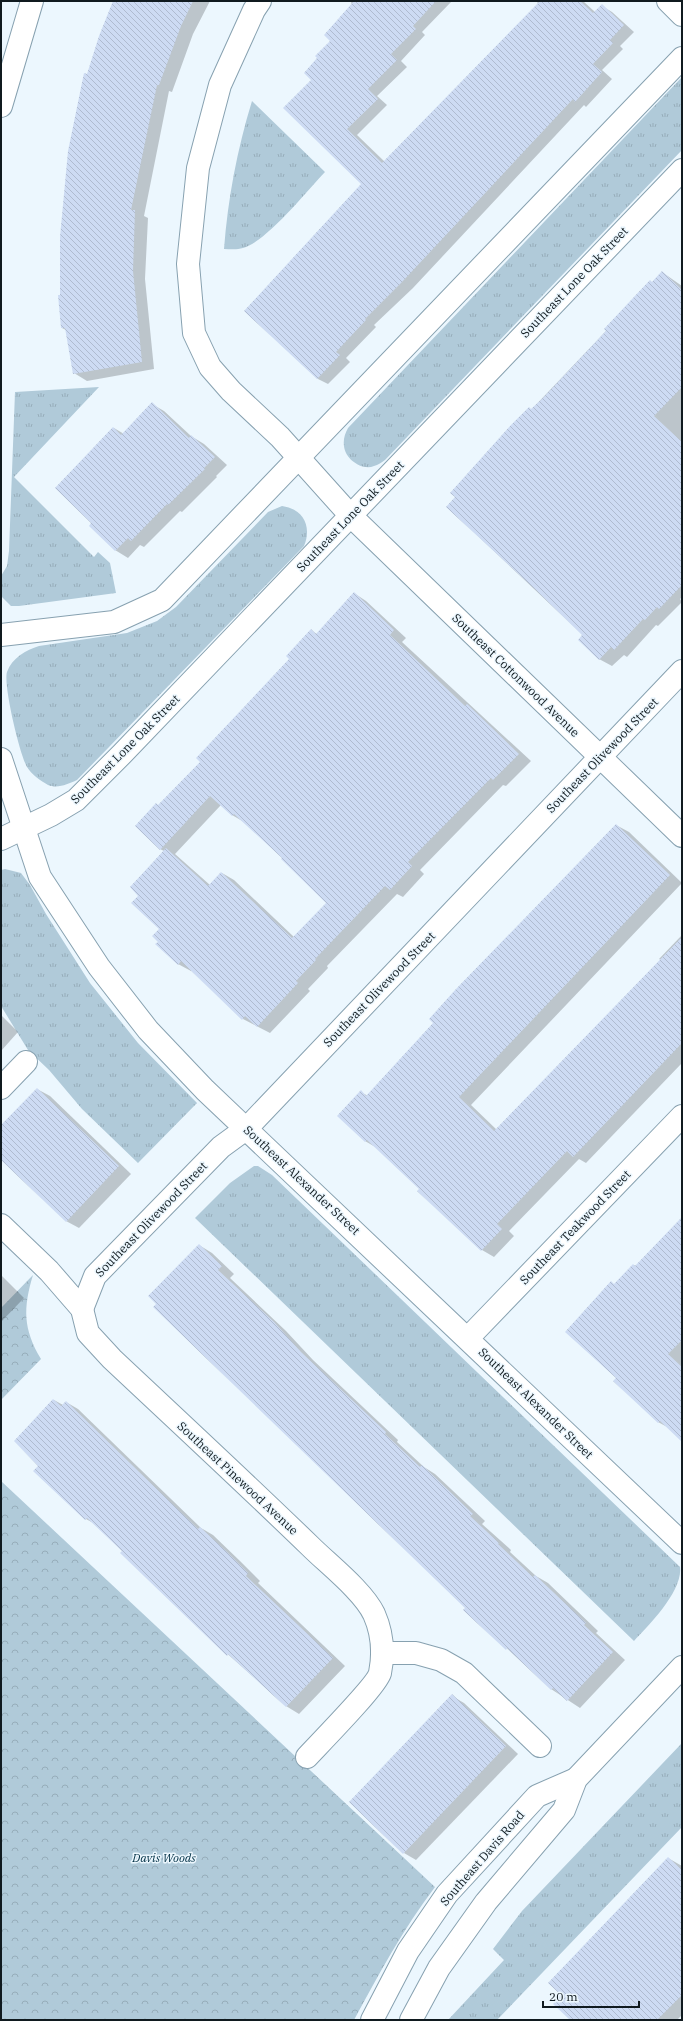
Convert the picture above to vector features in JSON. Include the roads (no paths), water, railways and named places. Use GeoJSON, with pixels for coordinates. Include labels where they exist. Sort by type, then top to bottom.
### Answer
{"type":"FeatureCollection","features":[{"type":"Feature","properties":{"kind":"street"},"geometry":{"type":"LineString","coordinates":[[1,106],[32,1]]}},
{"type":"Feature","properties":{"kind":"street","name":"Southeast Cottonwood Avenue"},"geometry":{"type":"LineString","coordinates":[[260,1],[254,10],[220,86],[198,168],[188,264],[194,333],[210,366],[231,391],[280,437],[350,515],[682,836]]}},
{"type":"Feature","properties":{"kind":"street"},"geometry":{"type":"LineString","coordinates":[[668,1],[682,15]]}},
{"type":"Feature","properties":{"kind":"street"},"geometry":{"type":"LineString","coordinates":[[1,635],[114,622],[162,600],[682,58]]}},
{"type":"Feature","properties":{"kind":"street","name":"Southeast Lone Oak Street"},"geometry":{"type":"LineString","coordinates":[[1,839],[24,829],[76,800],[122,754],[682,170]]}},
{"type":"Feature","properties":{"kind":"street","name":"Southeast Olivewood Street"},"geometry":{"type":"LineString","coordinates":[[82,1309],[95,1276],[221,1147],[247,1128],[682,671]]}},
{"type":"Feature","properties":{"kind":"street","name":"Southeast Alexander Street"},"geometry":{"type":"LineString","coordinates":[[1,759],[40,878],[99,968],[148,1030],[205,1090],[247,1128],[682,1543]]}},
{"type":"Feature","properties":{"kind":"street"},"geometry":{"type":"LineString","coordinates":[[1,1088],[26,1062]]}},
{"type":"Feature","properties":{"kind":"street","name":"Southeast Teakwood Street"},"geometry":{"type":"LineString","coordinates":[[468,1338],[682,1116]]}},
{"type":"Feature","properties":{"kind":"street"},"geometry":{"type":"LineString","coordinates":[[1,1224],[49,1271],[82,1309]]}},
{"type":"Feature","properties":{"kind":"street","name":"Southeast Pinewood Avenue"},"geometry":{"type":"LineString","coordinates":[[82,1309],[88,1333],[112,1359],[362,1596],[373,1613],[378,1624],[382,1653],[379,1675],[364,1694],[307,1757]]}},
{"type":"Feature","properties":{"kind":"street"},"geometry":{"type":"LineString","coordinates":[[382,1653],[416,1653],[441,1660],[464,1673],[540,1746]]}},
{"type":"Feature","properties":{"kind":"street","name":"Southeast Davis Road"},"geometry":{"type":"LineString","coordinates":[[410,2020],[439,1968],[486,1902],[564,1810],[576,1779],[682,1667]]}},
{"type":"Feature","properties":{"kind":"street","name":"Southeast Davis Road"},"geometry":{"type":"LineString","coordinates":[[372,2020],[408,1951],[447,1894],[537,1796],[576,1779]]}},
{"type":"Feature","properties":{"kind":"park label","name":"Davis Woods"},"geometry":{"type":"Point","coordinates":[164,1857]}}]}
